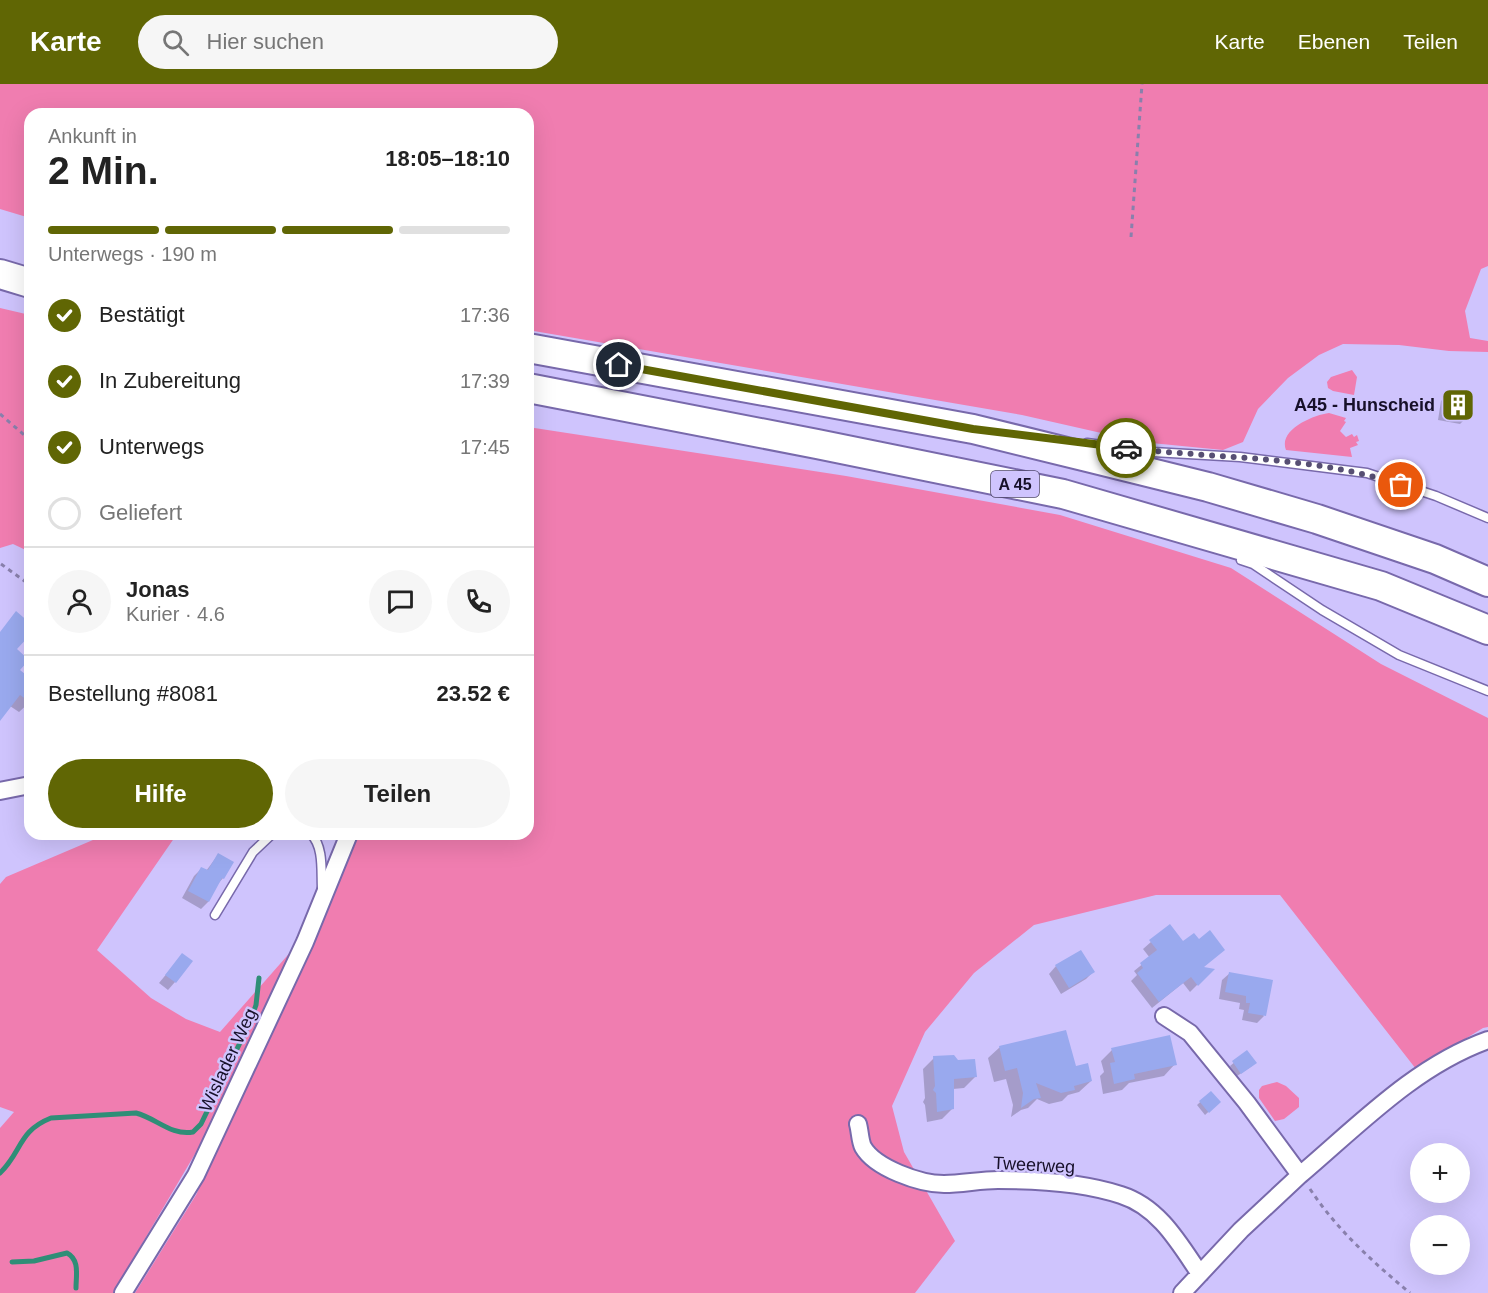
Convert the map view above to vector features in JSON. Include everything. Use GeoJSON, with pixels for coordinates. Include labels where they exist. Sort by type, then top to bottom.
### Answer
{"type":"FeatureCollection","features":[{"type":"Feature","properties":{"kind":"highway"},"geometry":{"type":"LineString","coordinates":[[0,256],[24,261]]}},
{"type":"Feature","properties":{"kind":"highway"},"geometry":{"type":"LineString","coordinates":[[0,274],[24,281]]}},
{"type":"Feature","properties":{"kind":"highway","name":"A 45"},"geometry":{"type":"LineString","coordinates":[[534,349],[973,429],[1208,487],[1317,519],[1435,559],[1488,582]]}},
{"type":"Feature","properties":{"kind":"highway","name":"A 45"},"geometry":{"type":"LineString","coordinates":[[534,389],[1063,494],[1381,586],[1488,630]]}},
{"type":"Feature","properties":{"kind":"street"},"geometry":{"type":"LineString","coordinates":[[0,791],[24,786]]}},
{"type":"Feature","properties":{"kind":"street","name":"Wislader Weg"},"geometry":{"type":"LineString","coordinates":[[123,1293],[196,1175],[305,942],[347,840]]}},
{"type":"Feature","properties":{"kind":"street"},"geometry":{"type":"LineString","coordinates":[[1164,1016],[1190,1033],[1300,1175]]}},
{"type":"Feature","properties":{"kind":"street"},"geometry":{"type":"LineString","coordinates":[[1182,1293],[1241,1230],[1300,1175],[1416,1076],[1469,1046],[1488,1040]]}},
{"type":"Feature","properties":{"kind":"street","name":"Tweerweg"},"geometry":{"type":"LineString","coordinates":[[858,1124],[863,1146],[881,1165],[908,1177],[941,1184],[998,1180],[1061,1183],[1122,1195],[1150,1211],[1169,1227],[1200,1274]]}},
{"type":"Feature","properties":{"kind":"lane"},"geometry":{"type":"LineString","coordinates":[[973,429],[1052,439]]}},
{"type":"Feature","properties":{"kind":"lane"},"geometry":{"type":"LineString","coordinates":[[1074,442],[1153,452],[1264,459],[1367,473],[1436,496],[1488,518]]}},
{"type":"Feature","properties":{"kind":"lane"},"geometry":{"type":"LineString","coordinates":[[1063,494],[1199,543]]}},
{"type":"Feature","properties":{"kind":"lane"},"geometry":{"type":"LineString","coordinates":[[1232,556],[1253,564],[1322,610],[1399,655],[1488,691]]}},
{"type":"Feature","properties":{"kind":"lane"},"geometry":{"type":"LineString","coordinates":[[215,915],[253,852],[266,840]]}},
{"type":"Feature","properties":{"kind":"lane"},"geometry":{"type":"LineString","coordinates":[[317,840],[323,898]]}},
{"type":"Feature","properties":{"kind":"path"},"geometry":{"type":"LineString","coordinates":[[1131,237],[1142,84]]}},
{"type":"Feature","properties":{"kind":"path"},"geometry":{"type":"LineString","coordinates":[[0,414],[24,435]]}},
{"type":"Feature","properties":{"kind":"path"},"geometry":{"type":"LineString","coordinates":[[0,563],[24,581]]}},
{"type":"Feature","properties":{"kind":"path"},"geometry":{"type":"LineString","coordinates":[[1300,1175],[1326,1214],[1376,1264],[1410,1293]]}},
{"type":"Feature","properties":{"kind":"shaded area"},"geometry":{"type":"Polygon","coordinates":[[[0,84],[1488,84],[1488,266],[1481,269],[1465,311],[1470,338],[1488,341],[1488,352],[1449,351],[1399,345],[1343,344],[1319,355],[1288,378],[1258,409],[1243,442],[1223,450],[1141,442],[1022,415],[534,331],[534,108],[24,108],[24,216],[0,209],[0,84]]]}},
{"type":"Feature","properties":{"kind":"shaded area"},"geometry":{"type":"Polygon","coordinates":[[[0,308],[24,314],[24,549],[13,544],[0,548],[0,308]]]}},
{"type":"Feature","properties":{"kind":"shaded area"},"geometry":{"type":"Polygon","coordinates":[[[1352,370],[1357,377],[1354,395],[1328,388],[1327,382],[1331,377],[1352,370]]]}},
{"type":"Feature","properties":{"kind":"shaded area"},"geometry":{"type":"Polygon","coordinates":[[[1329,413],[1346,418],[1340,431],[1346,437],[1352,434],[1354,437],[1357,435],[1358,445],[1350,448],[1352,457],[1286,450],[1287,436],[1292,430],[1306,420],[1329,413]]]}},
{"type":"Feature","properties":{"kind":"shaded area"},"geometry":{"type":"Polygon","coordinates":[[[534,428],[846,476],[1060,515],[1231,568],[1381,664],[1488,718],[1488,1027],[1416,1069],[1280,895],[1156,895],[1034,925],[974,973],[925,1032],[892,1106],[904,1152],[955,1241],[915,1293],[135,1293],[196,1195],[311,944],[353,840],[534,840],[534,428]]]}},
{"type":"Feature","properties":{"kind":"shaded area"},"geometry":{"type":"Polygon","coordinates":[[[93,840],[173,840],[97,950],[151,998],[186,1019],[220,1032],[301,940],[215,1120],[113,1293],[0,1293],[0,1128],[14,1112],[0,1107],[0,884],[6,877],[93,840]]]}},
{"type":"Feature","properties":{"kind":"shaded area"},"geometry":{"type":"Polygon","coordinates":[[[1277,1082],[1286,1086],[1299,1098],[1299,1107],[1284,1119],[1275,1121],[1259,1098],[1259,1090],[1262,1086],[1277,1082]]]}},
{"type":"Feature","properties":{"kind":"building","name":"A45 - Hunscheid"},"geometry":{"type":"Polygon","coordinates":[[[1448,392],[1472,397],[1468,417],[1444,413],[1448,392]]]}},
{"type":"Feature","properties":{"kind":"building"},"geometry":{"type":"Polygon","coordinates":[[[16,611],[24,618],[24,641],[17,649],[24,655],[24,666],[20,670],[24,673],[24,698],[20,695],[0,721],[0,632],[16,611]]]}},
{"type":"Feature","properties":{"kind":"building"},"geometry":{"type":"Polygon","coordinates":[[[218,853],[234,862],[209,902],[188,891],[201,867],[208,870],[218,853]]]}},
{"type":"Feature","properties":{"kind":"building"},"geometry":{"type":"Polygon","coordinates":[[[1170,924],[1183,941],[1194,933],[1199,939],[1210,930],[1225,950],[1204,967],[1215,969],[1198,986],[1191,977],[1159,1002],[1137,973],[1143,968],[1140,963],[1157,950],[1149,940],[1170,924]]]}},
{"type":"Feature","properties":{"kind":"building"},"geometry":{"type":"Polygon","coordinates":[[[1081,950],[1095,972],[1069,988],[1055,965],[1081,950]]]}},
{"type":"Feature","properties":{"kind":"building"},"geometry":{"type":"Polygon","coordinates":[[[182,953],[193,961],[176,983],[165,975],[182,953]]]}},
{"type":"Feature","properties":{"kind":"building"},"geometry":{"type":"Polygon","coordinates":[[[1229,972],[1273,980],[1266,1016],[1248,1013],[1250,1003],[1246,1003],[1246,996],[1225,992],[1229,972]]]}},
{"type":"Feature","properties":{"kind":"building"},"geometry":{"type":"Polygon","coordinates":[[[1066,1030],[1076,1066],[1088,1063],[1092,1081],[1074,1086],[1075,1090],[1061,1093],[1036,1083],[1041,1098],[1034,1099],[1021,1108],[1023,1093],[1017,1068],[1005,1071],[999,1046],[1066,1030]]]}},
{"type":"Feature","properties":{"kind":"building"},"geometry":{"type":"Polygon","coordinates":[[[1170,1035],[1177,1065],[1134,1074],[1135,1079],[1114,1084],[1110,1063],[1115,1062],[1111,1048],[1170,1035]]]}},
{"type":"Feature","properties":{"kind":"building"},"geometry":{"type":"Polygon","coordinates":[[[1247,1050],[1257,1063],[1241,1074],[1232,1061],[1247,1050]]]}},
{"type":"Feature","properties":{"kind":"building"},"geometry":{"type":"Polygon","coordinates":[[[954,1055],[958,1060],[975,1059],[977,1077],[954,1079],[954,1109],[937,1112],[936,1093],[933,1090],[935,1086],[933,1056],[954,1055]]]}},
{"type":"Feature","properties":{"kind":"building"},"geometry":{"type":"Polygon","coordinates":[[[1211,1091],[1221,1102],[1209,1113],[1199,1101],[1211,1091]]]}},
{"type":"Feature","properties":{"kind":"waterway"},"geometry":{"type":"LineString","coordinates":[[0,1173],[32,1129],[51,1118],[136,1113],[171,1129],[185,1133],[193,1132],[201,1124],[249,1024],[256,1005],[259,978]]}},
{"type":"Feature","properties":{"kind":"waterway"},"geometry":{"type":"LineString","coordinates":[[12,1262],[34,1261],[67,1253],[76,1264],[76,1288]]}},
{"type":"Feature","properties":{"kind":"way so far"},"geometry":{"type":"LineString","coordinates":[[1126,448],[1312,465],[1367,473],[1401,485]]}},
{"type":"Feature","properties":{"kind":"place","name":"A45 - Hunscheid"},"geometry":{"type":"Point","coordinates":[1458,405]}},
{"type":"Feature","properties":{"kind":"route"},"geometry":{"type":"LineString","coordinates":[[619,365],[973,429],[1126,448]]}}]}
